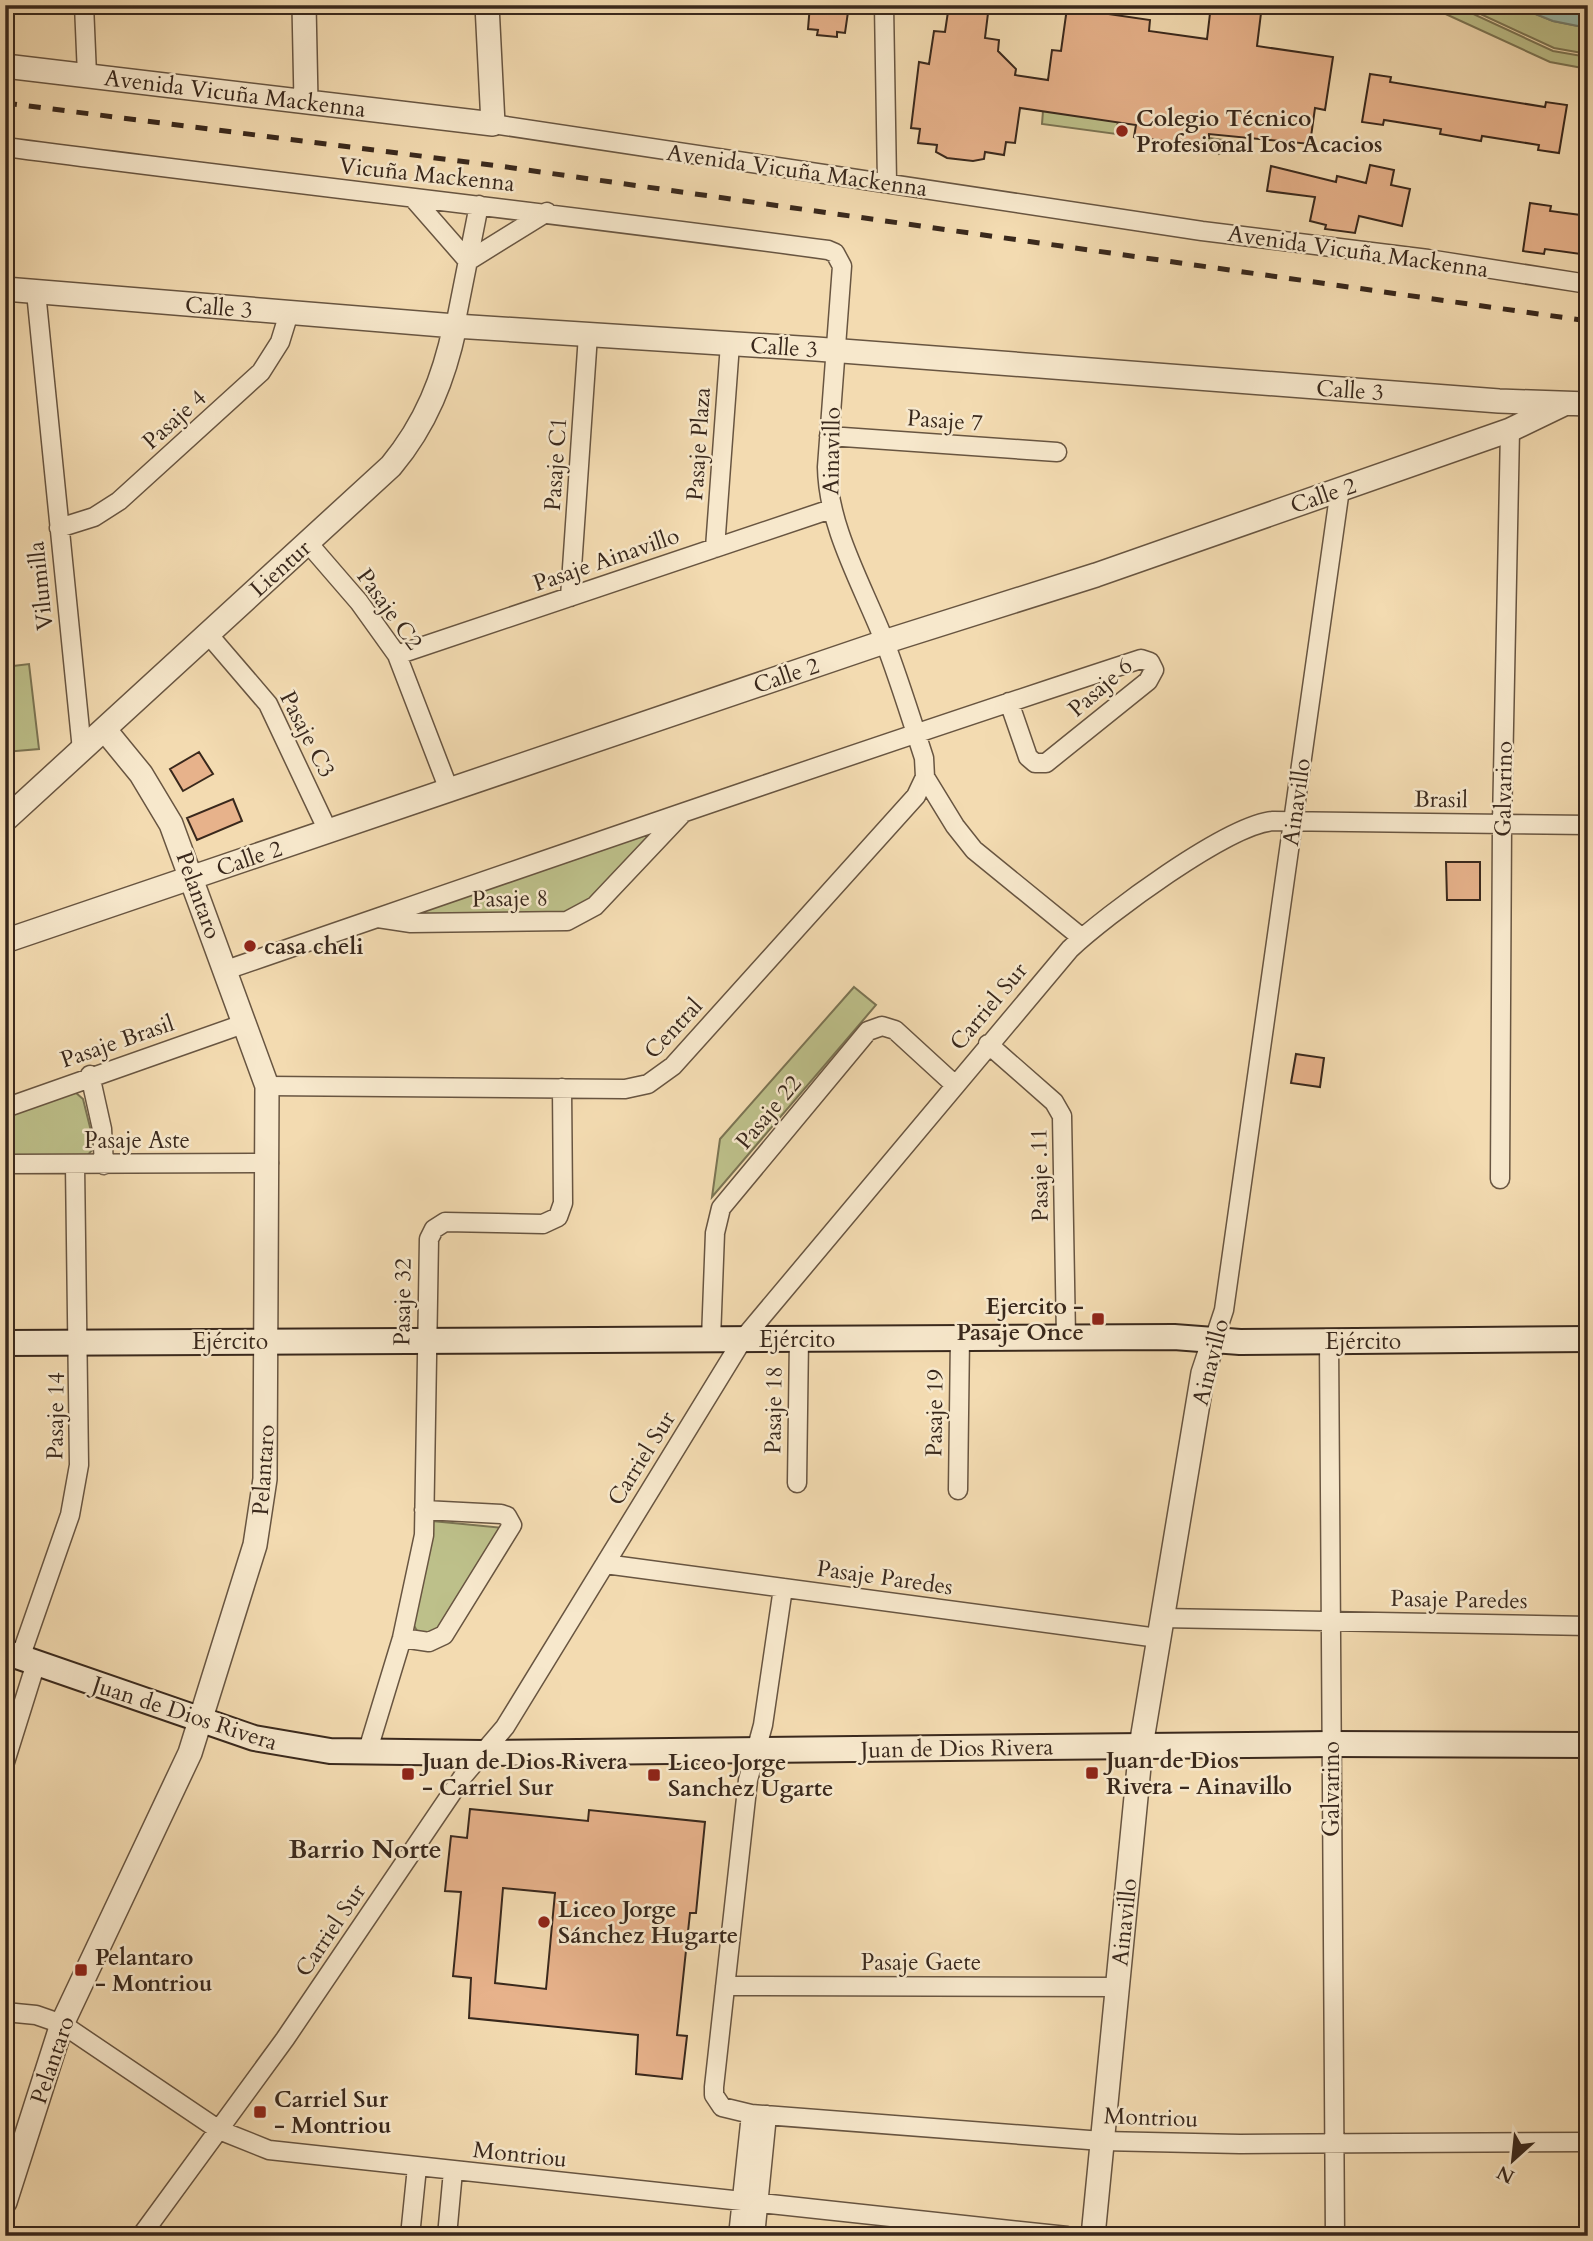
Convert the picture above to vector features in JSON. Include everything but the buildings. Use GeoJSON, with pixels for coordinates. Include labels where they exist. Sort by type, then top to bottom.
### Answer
{"type":"FeatureCollection","features":[{"type":"Feature","properties":{"kind":"main road","name":"Ejército"},"geometry":{"type":"LineString","coordinates":[[5,1343],[1066,1337],[1329,1341],[1588,1339]]}},
{"type":"Feature","properties":{"kind":"main road","name":"Juan de Dios Rivera"},"geometry":{"type":"LineString","coordinates":[[21,1658],[279,1745],[367,1753],[1331,1744],[1588,1745]]}},
{"type":"Feature","properties":{"kind":"street"},"geometry":{"type":"LineString","coordinates":[[84,5],[88,75]]}},
{"type":"Feature","properties":{"kind":"street"},"geometry":{"type":"LineString","coordinates":[[304,5],[306,101]]}},
{"type":"Feature","properties":{"kind":"street"},"geometry":{"type":"LineString","coordinates":[[487,5],[494,124]]}},
{"type":"Feature","properties":{"kind":"street"},"geometry":{"type":"LineString","coordinates":[[884,5],[887,182]]}},
{"type":"Feature","properties":{"kind":"street","name":"Avenida Vicuña Mackenna"},"geometry":{"type":"LineString","coordinates":[[5,66],[494,124],[1202,231],[1428,259],[1588,284]]}},
{"type":"Feature","properties":{"kind":"street","name":"Vicuña Mackenna"},"geometry":{"type":"LineString","coordinates":[[5,147],[547,212],[828,250],[839,259]]}},
{"type":"Feature","properties":{"kind":"street"},"geometry":{"type":"LineString","coordinates":[[413,198],[468,261],[547,212]]}},
{"type":"Feature","properties":{"kind":"street","name":"Lientur"},"geometry":{"type":"LineString","coordinates":[[5,820],[308,543],[406,448],[436,392],[455,326],[479,205]]}},
{"type":"Feature","properties":{"kind":"street","name":"Ainavillo"},"geometry":{"type":"LineString","coordinates":[[839,259],[842,273],[827,479],[831,509],[884,642],[916,733],[924,758],[925,778],[955,826],[974,850],[1082,938]]}},
{"type":"Feature","properties":{"kind":"street","name":"Calle 3"},"geometry":{"type":"LineString","coordinates":[[5,289],[455,326],[1564,404]]}},
{"type":"Feature","properties":{"kind":"street","name":"Vilumilla"},"geometry":{"type":"LineString","coordinates":[[36,292],[82,750]]}},
{"type":"Feature","properties":{"kind":"street","name":"Pasaje 4"},"geometry":{"type":"LineString","coordinates":[[59,528],[94,517],[119,501],[261,372],[280,342],[289,313]]}},
{"type":"Feature","properties":{"kind":"street","name":"Pasaje C1"},"geometry":{"type":"LineString","coordinates":[[570,597],[588,335]]}},
{"type":"Feature","properties":{"kind":"street","name":"Pasaje Plaza"},"geometry":{"type":"LineString","coordinates":[[715,548],[730,344]]}},
{"type":"Feature","properties":{"kind":"street","name":"Galvarino"},"geometry":{"type":"LineString","coordinates":[[1499,401],[1510,430],[1502,824],[1500,1179]]}},
{"type":"Feature","properties":{"kind":"street"},"geometry":{"type":"LineString","coordinates":[[1564,404],[1588,404]]}},
{"type":"Feature","properties":{"kind":"street","name":"Calle 2"},"geometry":{"type":"LineString","coordinates":[[5,941],[884,642],[1096,575],[1510,430],[1564,404]]}},
{"type":"Feature","properties":{"kind":"street","name":"Pasaje 7"},"geometry":{"type":"LineString","coordinates":[[829,436],[1057,452]]}},
{"type":"Feature","properties":{"kind":"street","name":"Ainavillo"},"geometry":{"type":"LineString","coordinates":[[1093,2236],[1141,1746],[1203,1373],[1224,1310],[1340,489]]}},
{"type":"Feature","properties":{"kind":"street","name":"Pasaje Ainavillo"},"geometry":{"type":"LineString","coordinates":[[397,655],[831,509]]}},
{"type":"Feature","properties":{"kind":"street","name":"Pasaje C2"},"geometry":{"type":"LineString","coordinates":[[308,543],[359,602],[397,655],[449,790]]}},
{"type":"Feature","properties":{"kind":"street","name":"Pasaje C3"},"geometry":{"type":"LineString","coordinates":[[208,634],[268,704],[328,831]]}},
{"type":"Feature","properties":{"kind":"street","name":"Pasaje 6"},"geometry":{"type":"LineString","coordinates":[[916,733],[1009,702],[1141,659],[1150,662],[1154,670],[1148,681],[1046,763],[1035,763],[1028,757],[1009,702]]}},
{"type":"Feature","properties":{"kind":"street","name":"Pelantaro"},"geometry":{"type":"LineString","coordinates":[[5,2202],[9,2178],[62,2024],[179,1780],[201,1720],[260,1521],[265,1479],[269,1163],[267,1086],[192,878],[157,798],[104,730]]}},
{"type":"Feature","properties":{"kind":"street","name":"Pasaje 8"},"geometry":{"type":"LineString","coordinates":[[226,970],[916,733]]}},
{"type":"Feature","properties":{"kind":"street","name":"Central"},"geometry":{"type":"LineString","coordinates":[[267,1086],[637,1088],[666,1073],[916,796],[925,778]]}},
{"type":"Feature","properties":{"kind":"street","name":"Pasaje 8"},"geometry":{"type":"LineString","coordinates":[[378,918],[411,923],[567,921],[596,906],[683,812]]}},
{"type":"Feature","properties":{"kind":"street","name":"Carriel Sur"},"geometry":{"type":"LineString","coordinates":[[141,2236],[285,2039],[464,1775],[505,1727],[743,1339],[988,1044],[1056,964],[1082,938],[1178,869],[1244,827],[1262,822],[1293,822]]}},
{"type":"Feature","properties":{"kind":"street","name":"Brasil"},"geometry":{"type":"LineString","coordinates":[[1293,822],[1588,825]]}},
{"type":"Feature","properties":{"kind":"street","name":"Pasaje Brasil"},"geometry":{"type":"LineString","coordinates":[[5,1108],[90,1075],[246,1023]]}},
{"type":"Feature","properties":{"kind":"street","name":"Pasaje 22"},"geometry":{"type":"LineString","coordinates":[[711,1339],[715,1233],[721,1208],[868,1031],[882,1026],[895,1030],[955,1084]]}},
{"type":"Feature","properties":{"kind":"street","name":"Pasaje .11"},"geometry":{"type":"LineString","coordinates":[[988,1044],[1054,1102],[1062,1115],[1066,1337]]}},
{"type":"Feature","properties":{"kind":"street"},"geometry":{"type":"LineString","coordinates":[[90,1075],[102,1129],[104,1165]]}},
{"type":"Feature","properties":{"kind":"street","name":"Pasaje 32"},"geometry":{"type":"LineString","coordinates":[[367,1753],[402,1638],[421,1555],[428,1245],[434,1229],[452,1221],[543,1224],[554,1221],[562,1211],[562,1088]]}},
{"type":"Feature","properties":{"kind":"street","name":"Pasaje Aste"},"geometry":{"type":"LineString","coordinates":[[5,1164],[269,1163]]}},
{"type":"Feature","properties":{"kind":"street","name":"Pasaje 14"},"geometry":{"type":"LineString","coordinates":[[5,1762],[21,1658],[62,1543],[76,1487],[80,1444],[80,1342],[75,1165]]}},
{"type":"Feature","properties":{"kind":"street","name":"Pasaje 18"},"geometry":{"type":"LineString","coordinates":[[797,1483],[799,1338]]}},
{"type":"Feature","properties":{"kind":"street","name":"Pasaje 19"},"geometry":{"type":"LineString","coordinates":[[958,1490],[960,1338]]}},
{"type":"Feature","properties":{"kind":"street","name":"Galvarino"},"geometry":{"type":"LineString","coordinates":[[1329,1341],[1335,2236]]}},
{"type":"Feature","properties":{"kind":"street"},"geometry":{"type":"LineString","coordinates":[[402,1638],[429,1642],[444,1636],[512,1525],[507,1516],[502,1514],[424,1510]]}},
{"type":"Feature","properties":{"kind":"street","name":"Pasaje Paredes"},"geometry":{"type":"LineString","coordinates":[[605,1564],[783,1588],[1160,1628],[1331,1620],[1588,1626]]}},
{"type":"Feature","properties":{"kind":"street"},"geometry":{"type":"LineString","coordinates":[[725,1986],[748,1780],[763,1725],[783,1588]]}},
{"type":"Feature","properties":{"kind":"street","name":"Montriou"},"geometry":{"type":"LineString","coordinates":[[725,1986],[714,2087],[718,2102],[727,2109],[759,2115],[1102,2141],[1334,2144],[1588,2142]]}},
{"type":"Feature","properties":{"kind":"street","name":"Pasaje Gaete"},"geometry":{"type":"LineString","coordinates":[[725,1986],[1117,1987]]}},
{"type":"Feature","properties":{"kind":"street","name":"Montriou"},"geometry":{"type":"LineString","coordinates":[[5,2012],[36,2014],[62,2024],[219,2130],[253,2146],[278,2152],[1067,2236]]}},
{"type":"Feature","properties":{"kind":"street"},"geometry":{"type":"LineString","coordinates":[[738,2236],[750,2203],[759,2115]]}},
{"type":"Feature","properties":{"kind":"street"},"geometry":{"type":"LineString","coordinates":[[410,2236],[417,2167]]}},
{"type":"Feature","properties":{"kind":"street"},"geometry":{"type":"LineString","coordinates":[[447,2236],[453,2171]]}},
{"type":"Feature","properties":{"kind":"street"},"geometry":{"type":"LineString","coordinates":[[750,2203],[755,2236]]}},
{"type":"Feature","properties":{"kind":"green space"},"geometry":{"type":"Polygon","coordinates":[[[1426,5],[1454,5],[1553,51],[1588,57],[1588,69],[1550,62],[1426,5]]]}},
{"type":"Feature","properties":{"kind":"green space"},"geometry":{"type":"Polygon","coordinates":[[[1461,5],[1513,5],[1553,21],[1588,28],[1588,54],[1554,48],[1461,5]]]}},
{"type":"Feature","properties":{"kind":"green space"},"geometry":{"type":"Polygon","coordinates":[[[1125,71],[1116,134],[1042,124],[1043,111],[1125,71]]]}},
{"type":"Feature","properties":{"kind":"green space"},"geometry":{"type":"Polygon","coordinates":[[[1134,137],[1201,146],[1203,137],[1238,142],[1238,146],[1219,154],[1215,146],[1184,152],[1154,146],[1134,137]]]}},
{"type":"Feature","properties":{"kind":"green space"},"geometry":{"type":"Polygon","coordinates":[[[29,664],[39,749],[5,752],[5,667],[29,664]]]}},
{"type":"Feature","properties":{"kind":"green space"},"geometry":{"type":"Polygon","coordinates":[[[658,825],[659,829],[596,897],[566,914],[419,917],[417,913],[658,825]]]}},
{"type":"Feature","properties":{"kind":"green space"},"geometry":{"type":"Polygon","coordinates":[[[854,987],[876,1005],[712,1197],[720,1139],[854,987]]]}},
{"type":"Feature","properties":{"kind":"green space"},"geometry":{"type":"Polygon","coordinates":[[[75,1092],[83,1099],[95,1147],[86,1157],[5,1158],[5,1115],[75,1092]]]}},
{"type":"Feature","properties":{"kind":"green space"},"geometry":{"type":"Polygon","coordinates":[[[432,1521],[504,1528],[442,1627],[427,1636],[417,1631],[412,1622],[432,1521]]]}},
{"type":"Feature","properties":{"kind":"shaded area"},"geometry":{"type":"Polygon","coordinates":[[[1513,5],[1588,5],[1588,28],[1553,21],[1513,5]]]}},
{"type":"Feature","properties":{"kind":"railway"},"geometry":{"type":"LineString","coordinates":[[5,103],[499,166],[1588,321]]}},
{"type":"Feature","properties":{"kind":"place","name":"Colegio Técnico Profesional Los Acacios"},"geometry":{"type":"Point","coordinates":[1122,131]}},
{"type":"Feature","properties":{"kind":"place","name":"casa cheli"},"geometry":{"type":"Point","coordinates":[250,946]}},
{"type":"Feature","properties":{"kind":"place","name":"Ejercito - Pasaje Once"},"geometry":{"type":"Point","coordinates":[1098,1319]}},
{"type":"Feature","properties":{"kind":"place","name":"Juan de Dios Rivera - Ainavillo"},"geometry":{"type":"Point","coordinates":[1092,1773]}},
{"type":"Feature","properties":{"kind":"place","name":"Juan de Dios Rivera - Carriel Sur"},"geometry":{"type":"Point","coordinates":[408,1774]}},
{"type":"Feature","properties":{"kind":"place","name":"Liceo Jorge Sanchez Ugarte"},"geometry":{"type":"Point","coordinates":[654,1775]}},
{"type":"Feature","properties":{"kind":"place","name":"Liceo Jorge Sánchez Hugarte"},"geometry":{"type":"Point","coordinates":[544,1922]}},
{"type":"Feature","properties":{"kind":"place","name":"Pelantaro - Montriou"},"geometry":{"type":"Point","coordinates":[81,1970]}},
{"type":"Feature","properties":{"kind":"place","name":"Carriel Sur - Montriou"},"geometry":{"type":"Point","coordinates":[260,2112]}},
{"type":"Feature","properties":{"kind":"district","name":"Barrio Norte"},"geometry":{"type":"Point","coordinates":[365,1849]}}]}
